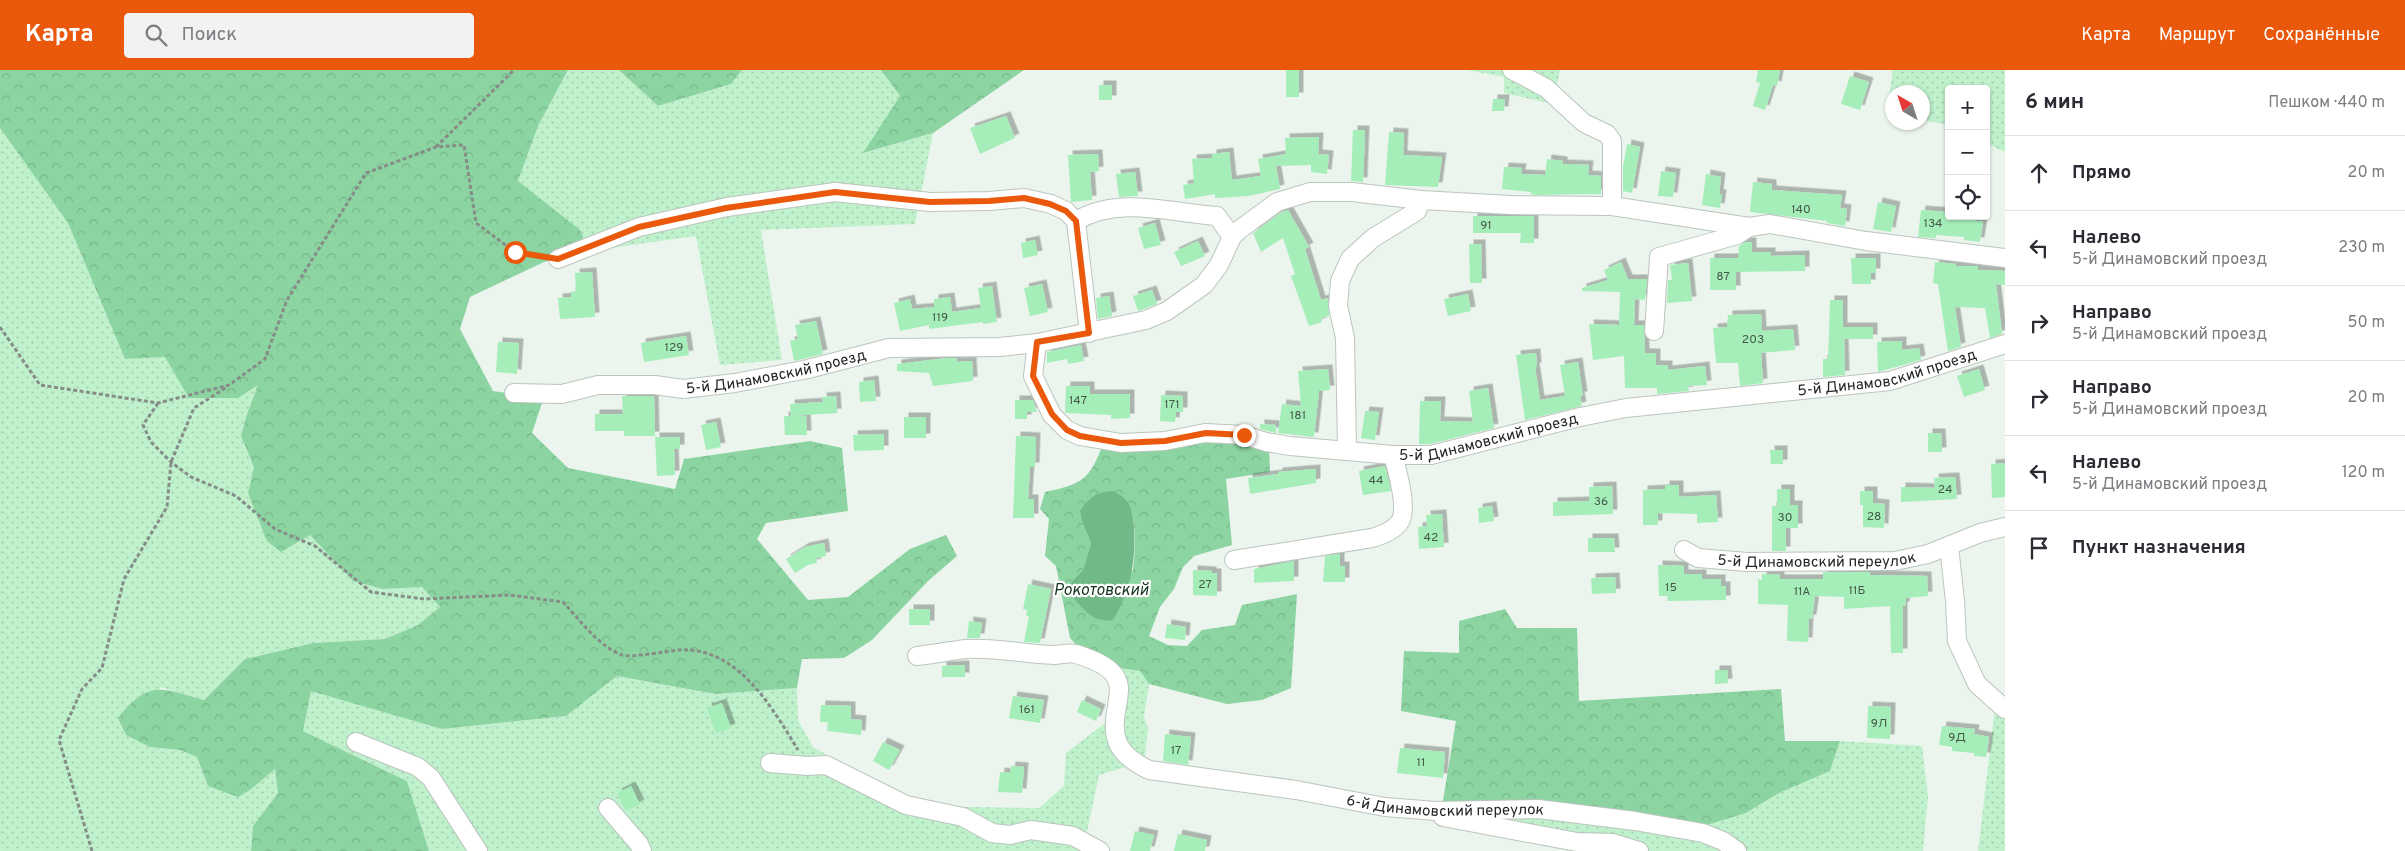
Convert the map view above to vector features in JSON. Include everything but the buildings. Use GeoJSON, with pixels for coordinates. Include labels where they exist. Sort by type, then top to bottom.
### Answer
{"type":"FeatureCollection","features":[{"type":"Feature","properties":{"kind":"street"},"geometry":{"type":"LineString","coordinates":[[1512,70],[1546,88],[1584,123],[1607,134],[1612,141],[1612,206]]}},
{"type":"Feature","properties":{"kind":"street"},"geometry":{"type":"LineString","coordinates":[[558,259],[639,227],[726,208],[835,192],[930,202],[989,201],[1024,198],[1050,204],[1066,211],[1076,221],[1089,333]]}},
{"type":"Feature","properties":{"kind":"street","name":"5-й Динамовский проезд"},"geometry":{"type":"LineString","coordinates":[[514,393],[562,394],[598,385],[655,385],[683,389],[772,376],[889,348],[1000,347],[1089,333],[1146,320],[1167,311],[1204,285],[1219,265],[1232,237],[1277,202],[1310,192],[1352,192],[1421,200],[1510,206],[1612,206],[1749,227],[1770,224],[1866,241],[2005,258]]}},
{"type":"Feature","properties":{"kind":"street"},"geometry":{"type":"LineString","coordinates":[[1347,450],[1345,338],[1338,306],[1340,281],[1350,260],[1373,238],[1417,211],[1421,200]]}},
{"type":"Feature","properties":{"kind":"street"},"geometry":{"type":"LineString","coordinates":[[1076,221],[1090,212],[1141,206],[1217,216],[1232,237]]}},
{"type":"Feature","properties":{"kind":"street"},"geometry":{"type":"LineString","coordinates":[[1654,331],[1659,257],[1737,235],[1749,227]]}},
{"type":"Feature","properties":{"kind":"street","name":"5-й Динамовский проезд"},"geometry":{"type":"LineString","coordinates":[[1037,342],[1033,376],[1052,414],[1067,430],[1080,436],[1121,443],[1165,441],[1206,433],[1244,435],[1266,442],[1290,446],[1431,455],[1580,417],[1626,408],[1890,381],[2005,344]]}},
{"type":"Feature","properties":{"kind":"street"},"geometry":{"type":"LineString","coordinates":[[1234,560],[1372,538],[1386,534],[1400,523],[1404,512],[1393,454]]}},
{"type":"Feature","properties":{"kind":"street","name":"5-й Динамовский переулок"},"geometry":{"type":"LineString","coordinates":[[1684,550],[1698,558],[1747,562],[1895,561],[1949,546],[1980,533],[2005,527]]}},
{"type":"Feature","properties":{"kind":"street"},"geometry":{"type":"LineString","coordinates":[[1949,546],[1957,641],[1977,684],[2005,709]]}},
{"type":"Feature","properties":{"kind":"street","name":"6-й Динамовский переулок"},"geometry":{"type":"LineString","coordinates":[[917,656],[966,649],[990,649],[1054,655],[1074,654],[1102,666],[1114,673],[1118,681],[1119,693],[1113,725],[1115,736],[1122,749],[1135,763],[1149,770],[1296,790],[1385,807],[1436,811],[1538,809],[1592,817],[1635,820],[1703,833],[1723,841],[1737,851]]}},
{"type":"Feature","properties":{"kind":"street"},"geometry":{"type":"LineString","coordinates":[[356,742],[418,767],[431,778],[478,851]]}},
{"type":"Feature","properties":{"kind":"street"},"geometry":{"type":"LineString","coordinates":[[770,763],[807,766],[826,765],[906,805],[963,817],[992,833],[1010,835],[1031,830],[1074,836],[1100,851]]}},
{"type":"Feature","properties":{"kind":"street"},"geometry":{"type":"LineString","coordinates":[[608,808],[639,844],[642,851]]}},
{"type":"Feature","properties":{"kind":"street"},"geometry":{"type":"LineString","coordinates":[[1436,811],[1445,818],[1459,822],[1576,842],[1613,842],[1639,851]]}},
{"type":"Feature","properties":{"kind":"path"},"geometry":{"type":"LineString","coordinates":[[436,147],[514,70]]}},
{"type":"Feature","properties":{"kind":"path"},"geometry":{"type":"LineString","coordinates":[[92,851],[59,740],[82,688],[102,668],[124,579],[167,507],[171,462],[194,408],[229,386],[265,359],[287,300],[366,173],[436,147],[464,145],[476,223],[515,252],[558,259]]}},
{"type":"Feature","properties":{"kind":"path"},"geometry":{"type":"LineString","coordinates":[[0,327],[40,385],[158,403],[229,386]]}},
{"type":"Feature","properties":{"kind":"path"},"geometry":{"type":"LineString","coordinates":[[158,403],[143,425],[151,442],[171,462],[191,477],[236,496],[275,528],[315,546],[371,592],[424,599],[509,595],[563,602],[602,644],[624,656],[682,650],[716,655],[750,680],[782,723],[807,766]]}},
{"type":"Feature","properties":{"kind":"shaded area"},"geometry":{"type":"Polygon","coordinates":[[[568,70],[619,70],[658,106],[731,84],[742,70],[881,70],[900,96],[864,153],[933,133],[915,224],[761,230],[782,360],[720,365],[696,236],[589,251],[518,181],[538,126],[568,70]]]}},
{"type":"Feature","properties":{"kind":"shaded area"},"geometry":{"type":"Polygon","coordinates":[[[1467,70],[1560,70],[1553,104],[1504,93],[1504,77],[1467,70]]]}},
{"type":"Feature","properties":{"kind":"shaded area"},"geometry":{"type":"Polygon","coordinates":[[[1893,70],[2005,70],[2005,152],[1990,145],[1990,85],[1945,85],[1945,124],[1930,121],[1930,85],[1891,85],[1893,70]]]}},
{"type":"Feature","properties":{"kind":"shaded area"},"geometry":{"type":"Polygon","coordinates":[[[0,128],[68,223],[125,359],[165,357],[259,384],[247,414],[241,436],[254,467],[248,493],[281,552],[310,535],[353,581],[383,589],[422,587],[440,607],[418,625],[385,639],[313,643],[245,659],[204,700],[160,687],[150,747],[180,750],[197,757],[208,786],[250,790],[275,768],[278,793],[253,826],[251,851],[0,851],[0,128]]]}},
{"type":"Feature","properties":{"kind":"shaded area"},"geometry":{"type":"Polygon","coordinates":[[[1119,668],[1140,671],[1149,684],[1144,716],[1148,729],[1144,764],[1134,755],[1122,733],[1119,707],[1119,668]]]}},
{"type":"Feature","properties":{"kind":"shaded area"},"geometry":{"type":"Polygon","coordinates":[[[617,676],[715,694],[797,688],[798,720],[813,747],[896,795],[962,807],[1039,808],[1064,786],[1066,753],[1109,720],[1129,766],[1099,775],[1086,836],[1109,851],[429,851],[407,781],[303,731],[311,690],[442,729],[566,716],[617,676]]]}},
{"type":"Feature","properties":{"kind":"shaded area"},"geometry":{"type":"Polygon","coordinates":[[[1995,708],[2005,715],[2005,851],[1978,851],[1995,708]]]}},
{"type":"Feature","properties":{"kind":"shaded area"},"geometry":{"type":"Polygon","coordinates":[[[1840,741],[1922,746],[1928,797],[1923,851],[1595,851],[1442,807],[1616,811],[1707,825],[1746,813],[1779,793],[1830,771],[1840,741]]]}},
{"type":"Feature","properties":{"kind":"green space"},"geometry":{"type":"Polygon","coordinates":[[[0,70],[568,70],[538,126],[518,181],[580,230],[589,251],[544,262],[470,297],[460,329],[493,391],[513,394],[542,403],[532,433],[568,468],[675,489],[684,459],[810,441],[842,448],[848,511],[766,523],[757,539],[808,600],[848,597],[910,549],[946,535],[957,556],[928,581],[872,640],[844,658],[802,659],[797,688],[715,694],[617,676],[566,716],[442,729],[311,691],[303,731],[407,781],[429,851],[251,851],[253,826],[278,793],[275,769],[250,790],[238,797],[208,786],[197,757],[180,750],[150,747],[126,735],[118,718],[139,697],[148,692],[167,690],[204,700],[245,659],[313,643],[385,639],[418,625],[440,607],[422,587],[383,589],[353,581],[310,535],[281,552],[267,541],[248,493],[254,467],[241,436],[258,385],[238,398],[189,398],[165,357],[125,359],[68,223],[0,128],[0,70]]]}},
{"type":"Feature","properties":{"kind":"green space"},"geometry":{"type":"Polygon","coordinates":[[[619,70],[742,70],[731,84],[658,106],[619,70]]]}},
{"type":"Feature","properties":{"kind":"green space"},"geometry":{"type":"Polygon","coordinates":[[[881,70],[1024,70],[933,133],[863,153],[900,96],[881,70]]]}},
{"type":"Feature","properties":{"kind":"green space"},"geometry":{"type":"Polygon","coordinates":[[[1207,438],[1269,446],[1270,472],[1226,479],[1232,545],[1194,556],[1183,567],[1174,589],[1160,607],[1149,636],[1168,645],[1187,646],[1202,630],[1235,625],[1242,605],[1297,594],[1291,688],[1262,700],[1227,704],[1149,684],[1140,671],[1119,668],[1080,649],[1070,638],[1056,566],[1045,556],[1049,519],[1040,509],[1045,492],[1068,486],[1083,479],[1093,466],[1103,444],[1207,438]],[[1113,491],[1083,524],[1091,543],[1083,570],[1071,582],[1067,591],[1079,603],[1133,570],[1135,534],[1130,506],[1122,496],[1113,491]]]}},
{"type":"Feature","properties":{"kind":"green space"},"geometry":{"type":"Polygon","coordinates":[[[1505,609],[1517,628],[1577,628],[1579,701],[1781,689],[1785,741],[1840,741],[1830,771],[1779,793],[1746,813],[1707,825],[1616,811],[1442,807],[1456,721],[1401,711],[1404,651],[1459,653],[1459,621],[1505,609]]]}},
{"type":"Feature","properties":{"kind":"water","name":"Рокотовский"},"geometry":{"type":"Polygon","coordinates":[[[1113,491],[1125,499],[1131,509],[1134,526],[1134,551],[1128,586],[1119,609],[1113,620],[1105,620],[1092,616],[1067,591],[1071,582],[1083,570],[1091,543],[1080,511],[1094,496],[1113,491]]]}},
{"type":"Feature","properties":{"kind":"route"},"geometry":{"type":"LineString","coordinates":[[515,252],[558,259],[639,227],[726,208],[835,192],[930,202],[989,201],[1024,198],[1050,204],[1066,211],[1076,221],[1080,240],[1086,322],[1089,333],[1037,342],[1033,376],[1052,414],[1067,430],[1080,436],[1121,443],[1165,441],[1206,433],[1244,435]]}}]}
